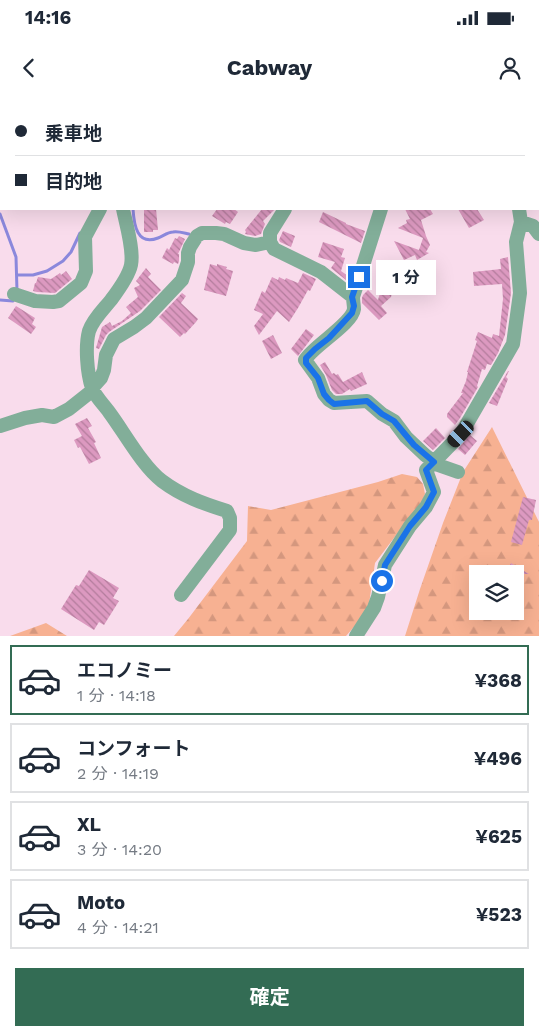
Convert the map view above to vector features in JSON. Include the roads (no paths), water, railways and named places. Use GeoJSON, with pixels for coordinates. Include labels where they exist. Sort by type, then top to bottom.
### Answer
{"type":"FeatureCollection","features":[{"type":"Feature","properties":{"kind":"street"},"geometry":{"type":"LineString","coordinates":[[14,294],[35,301],[53,302],[59,301],[81,283],[86,271],[85,237],[99,210]]}},
{"type":"Feature","properties":{"kind":"street"},"geometry":{"type":"LineString","coordinates":[[123,210],[131,248],[131,266],[112,300],[98,315],[90,331],[87,346],[92,389],[144,462],[161,480],[185,496],[205,505],[227,511],[230,518],[230,530],[181,595]]}},
{"type":"Feature","properties":{"kind":"street"},"geometry":{"type":"LineString","coordinates":[[284,210],[270,233],[270,242],[274,249],[321,272],[352,297]]}},
{"type":"Feature","properties":{"kind":"street"},"geometry":{"type":"LineString","coordinates":[[381,210],[352,297],[354,306],[352,313],[329,338],[306,358],[306,363],[318,378],[324,394],[334,404],[367,401],[382,414],[394,421],[414,445],[434,462],[458,472]]}},
{"type":"Feature","properties":{"kind":"street"},"geometry":{"type":"LineString","coordinates":[[356,636],[374,608],[385,565],[410,526],[426,507],[434,492],[426,470],[461,434],[513,344],[520,293],[516,242],[530,222]]}},
{"type":"Feature","properties":{"kind":"street"},"geometry":{"type":"LineString","coordinates":[[0,426],[24,418],[54,417],[69,409],[92,389],[101,378],[106,354],[114,339],[146,318],[182,280],[188,262],[190,247],[197,236],[202,233],[216,233],[224,234],[244,243],[256,245],[270,242]]}},
{"type":"Feature","properties":{"kind":"waterway"},"geometry":{"type":"LineString","coordinates":[[133,210],[134,221],[138,232],[145,239],[151,240],[171,232],[189,234]]}},
{"type":"Feature","properties":{"kind":"waterway"},"geometry":{"type":"LineString","coordinates":[[0,214],[16,257],[17,291]]}},
{"type":"Feature","properties":{"kind":"waterway"},"geometry":{"type":"LineString","coordinates":[[17,275],[33,275],[47,271],[63,261],[71,252],[80,233]]}},
{"type":"Feature","properties":{"kind":"waterway"},"geometry":{"type":"LineString","coordinates":[[0,300],[13,301],[14,299]]}}]}
